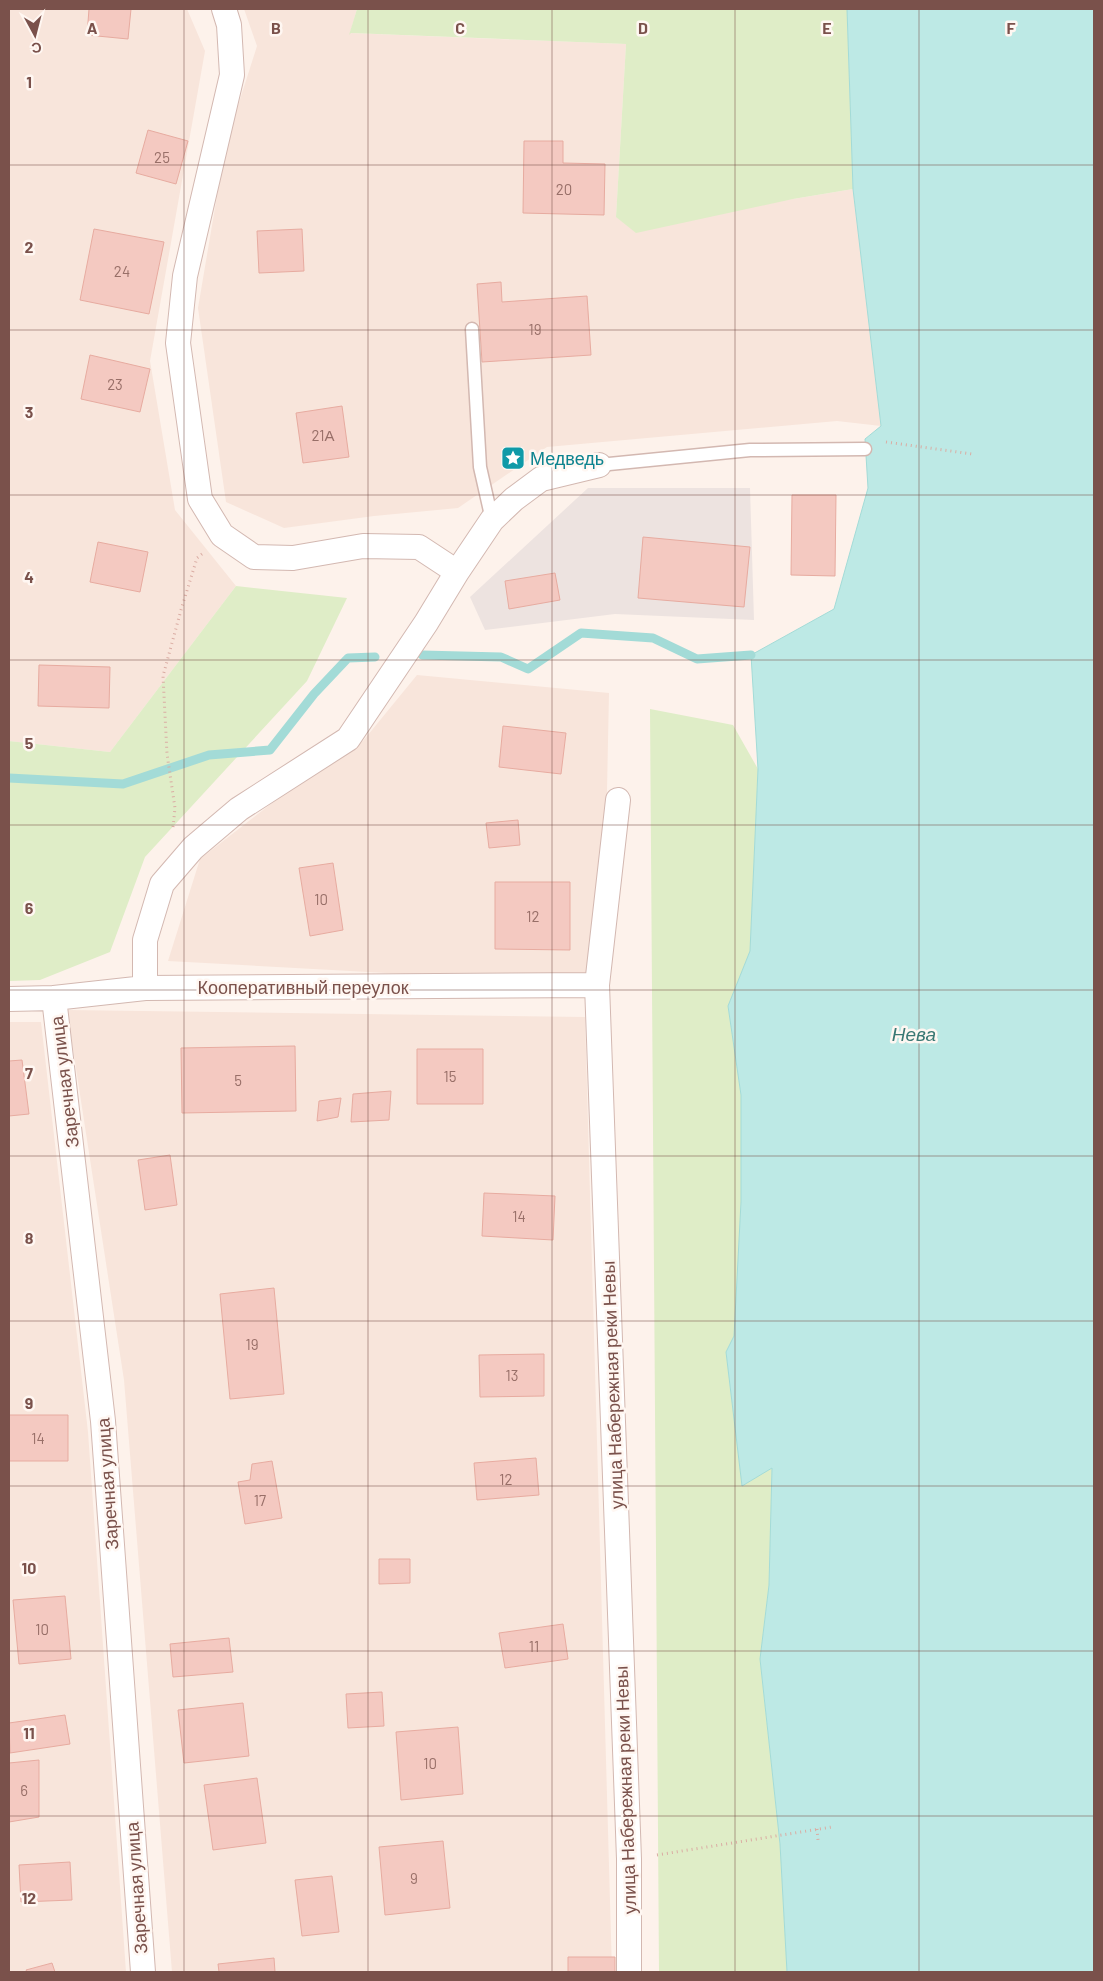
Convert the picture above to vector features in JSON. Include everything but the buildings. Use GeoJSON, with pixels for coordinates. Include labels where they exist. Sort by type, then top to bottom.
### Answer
{"type":"FeatureCollection","features":[{"type":"Feature","properties":{"kind":"street"},"geometry":{"type":"LineString","coordinates":[[224,9],[229,25],[232,75],[185,276],[178,344],[200,499],[222,535],[254,556],[293,558],[363,546],[419,547],[457,572]]}},
{"type":"Feature","properties":{"kind":"street"},"geometry":{"type":"LineString","coordinates":[[145,988],[145,940],[162,884],[193,848],[240,809],[348,739],[492,520],[514,498],[541,479],[599,465]]}},
{"type":"Feature","properties":{"kind":"street","name":"улица Набережная реки Невы"},"geometry":{"type":"LineString","coordinates":[[618,800],[597,986],[629,1859],[629,1972]]}},
{"type":"Feature","properties":{"kind":"street","name":"Кооперативный переулок"},"geometry":{"type":"LineString","coordinates":[[9,999],[54,998],[145,988],[597,986]]}},
{"type":"Feature","properties":{"kind":"street","name":"Заречная улица"},"geometry":{"type":"LineString","coordinates":[[54,998],[103,1421],[142,1972]]}},
{"type":"Feature","properties":{"kind":"lane"},"geometry":{"type":"LineString","coordinates":[[472,329],[480,468],[492,520]]}},
{"type":"Feature","properties":{"kind":"lane"},"geometry":{"type":"LineString","coordinates":[[599,465],[750,450],[865,449]]}},
{"type":"Feature","properties":{"kind":"path"},"geometry":{"type":"LineString","coordinates":[[885,442],[972,454]]}},
{"type":"Feature","properties":{"kind":"path"},"geometry":{"type":"LineString","coordinates":[[172,777],[167,754],[163,676],[180,610],[197,558],[222,535]]}},
{"type":"Feature","properties":{"kind":"path"},"geometry":{"type":"LineString","coordinates":[[629,1859],[832,1826]]}},
{"type":"Feature","properties":{"kind":"path"},"geometry":{"type":"LineString","coordinates":[[817,1829],[818,1840]]}},
{"type":"Feature","properties":{"kind":"shaded area"},"geometry":{"type":"Polygon","coordinates":[[[9,9],[187,9],[205,51],[150,361],[175,510],[236,586],[110,752],[9,741],[9,9]]]}},
{"type":"Feature","properties":{"kind":"shaded area"},"geometry":{"type":"Polygon","coordinates":[[[244,9],[357,9],[350,33],[626,44],[616,217],[793,199],[853,189],[881,426],[837,421],[547,447],[458,508],[374,516],[284,528],[226,502],[198,308],[226,143],[257,46],[244,9]]]}},
{"type":"Feature","properties":{"kind":"shaded area"},"geometry":{"type":"Polygon","coordinates":[[[588,488],[750,488],[754,620],[615,614],[485,630],[470,597],[588,488]]]}},
{"type":"Feature","properties":{"kind":"shaded area"},"geometry":{"type":"Polygon","coordinates":[[[417,675],[609,693],[603,985],[168,961],[200,859],[307,776],[363,741],[417,675]]]}},
{"type":"Feature","properties":{"kind":"shaded area"},"geometry":{"type":"Polygon","coordinates":[[[67,1010],[585,1017],[612,1972],[172,1972],[124,1380],[67,1010]]]}},
{"type":"Feature","properties":{"kind":"shaded area"},"geometry":{"type":"Polygon","coordinates":[[[9,1022],[41,1022],[88,1432],[126,1972],[9,1972],[9,1022]]]}},
{"type":"Feature","properties":{"kind":"green space"},"geometry":{"type":"Polygon","coordinates":[[[357,9],[847,9],[853,189],[793,199],[636,233],[616,217],[626,44],[351,33],[349,35],[357,9]]]}},
{"type":"Feature","properties":{"kind":"green space"},"geometry":{"type":"Polygon","coordinates":[[[236,586],[347,598],[307,681],[145,857],[110,952],[40,980],[9,981],[9,741],[110,752],[236,586]]]}},
{"type":"Feature","properties":{"kind":"green space"},"geometry":{"type":"Polygon","coordinates":[[[650,709],[733,725],[758,769],[750,951],[728,1006],[741,1095],[741,1202],[734,1336],[726,1352],[742,1486],[772,1467],[769,1585],[760,1659],[780,1844],[787,1972],[659,1972],[650,709]]]}},
{"type":"Feature","properties":{"kind":"water","name":"Нева"},"geometry":{"type":"Polygon","coordinates":[[[847,9],[1094,9],[1094,1972],[787,1972],[780,1844],[760,1659],[769,1585],[772,1468],[742,1486],[726,1352],[734,1336],[741,1202],[741,1095],[728,1006],[750,951],[758,769],[751,655],[834,609],[868,488],[865,439],[881,426],[853,189],[847,9]]]}},
{"type":"Feature","properties":{"kind":"waterway"},"geometry":{"type":"LineString","coordinates":[[422,655],[501,657],[528,669],[581,633],[653,638],[697,659],[751,655]]}},
{"type":"Feature","properties":{"kind":"waterway"},"geometry":{"type":"LineString","coordinates":[[9,778],[123,784],[209,755],[270,750],[314,694],[348,658],[375,657]]}},
{"type":"Feature","properties":{"kind":"place","name":"Медведь"},"geometry":{"type":"Point","coordinates":[513,458]}}]}
